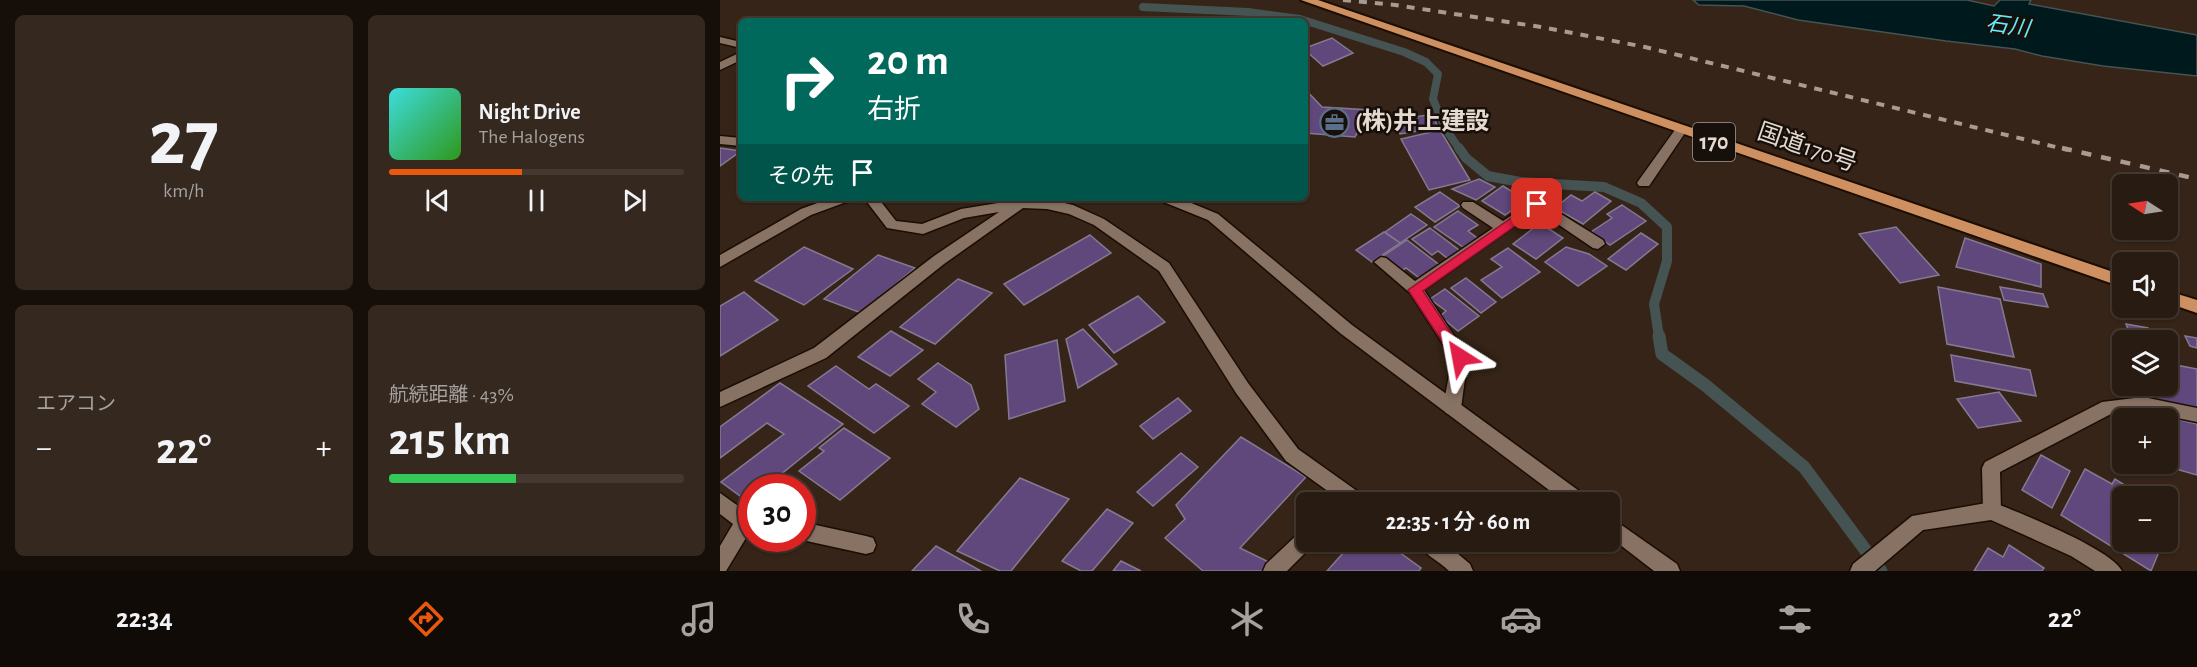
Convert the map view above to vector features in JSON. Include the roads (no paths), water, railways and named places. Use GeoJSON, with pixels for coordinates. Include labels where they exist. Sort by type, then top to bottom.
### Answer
{"type":"FeatureCollection","features":[{"type":"Feature","properties":{"kind":"highway","name":"国道170号"},"geometry":{"type":"LineString","coordinates":[[1307,0],[2112,278]]}},
{"type":"Feature","properties":{"kind":"highway"},"geometry":{"type":"LineString","coordinates":[[2178,300],[2197,307]]}},
{"type":"Feature","properties":{"kind":"street"},"geometry":{"type":"LineString","coordinates":[[720,40],[738,44]]}},
{"type":"Feature","properties":{"kind":"street"},"geometry":{"type":"LineString","coordinates":[[720,67],[738,57]]}},
{"type":"Feature","properties":{"kind":"street"},"geometry":{"type":"LineString","coordinates":[[1644,183],[1681,130]]}},
{"type":"Feature","properties":{"kind":"street"},"geometry":{"type":"LineString","coordinates":[[720,140],[738,142]]}},
{"type":"Feature","properties":{"kind":"street"},"geometry":{"type":"LineString","coordinates":[[720,262],[806,212],[836,201]]}},
{"type":"Feature","properties":{"kind":"street"},"geometry":{"type":"LineString","coordinates":[[873,201],[892,225],[923,229],[961,214],[1022,203],[1047,204],[1072,210],[1099,222],[1164,267],[1242,388],[1292,455],[1339,492]]}},
{"type":"Feature","properties":{"kind":"street"},"geometry":{"type":"LineString","coordinates":[[1173,201],[1213,217],[1342,326],[1565,492]]}},
{"type":"Feature","properties":{"kind":"street"},"geometry":{"type":"LineString","coordinates":[[720,400],[820,353],[939,260],[1022,203]]}},
{"type":"Feature","properties":{"kind":"street"},"geometry":{"type":"LineString","coordinates":[[1415,290],[1537,204],[1598,244]]}},
{"type":"Feature","properties":{"kind":"street"},"geometry":{"type":"LineString","coordinates":[[1468,205],[1503,228]]}},
{"type":"Feature","properties":{"kind":"street"},"geometry":{"type":"LineString","coordinates":[[1382,261],[1415,290],[1460,357],[1452,408]]}},
{"type":"Feature","properties":{"kind":"street"},"geometry":{"type":"LineString","coordinates":[[1992,511],[1991,468],[2108,407],[2143,404],[2197,415]]}},
{"type":"Feature","properties":{"kind":"street"},"geometry":{"type":"LineString","coordinates":[[720,502],[738,516]]}},
{"type":"Feature","properties":{"kind":"street"},"geometry":{"type":"LineString","coordinates":[[1860,571],[1919,522],[1992,511],[2078,549],[2112,571]]}},
{"type":"Feature","properties":{"kind":"street"},"geometry":{"type":"LineString","coordinates":[[816,534],[866,545]]}},
{"type":"Feature","properties":{"kind":"street"},"geometry":{"type":"LineString","coordinates":[[1620,534],[1670,571]]}},
{"type":"Feature","properties":{"kind":"street"},"geometry":{"type":"LineString","coordinates":[[720,564],[738,536]]}},
{"type":"Feature","properties":{"kind":"street"},"geometry":{"type":"LineString","coordinates":[[1273,571],[1296,549]]}},
{"type":"Feature","properties":{"kind":"street"},"geometry":{"type":"LineString","coordinates":[[1443,552],[1463,571]]}},
{"type":"Feature","properties":{"kind":"water","name":"石川"},"geometry":{"type":"Polygon","coordinates":[[[1693,0],[1967,0],[1994,6],[2000,0],[2031,0],[2029,4],[2197,35],[2197,76],[2103,66],[2015,49],[1798,20],[1744,6],[1699,5],[1693,0]]]}},
{"type":"Feature","properties":{"kind":"waterway"},"geometry":{"type":"LineString","coordinates":[[1143,7],[1248,12],[1293,18]]}},
{"type":"Feature","properties":{"kind":"waterway"},"geometry":{"type":"LineString","coordinates":[[1308,22],[1404,52],[1426,62],[1438,74],[1433,99],[1445,128],[1460,150]]}},
{"type":"Feature","properties":{"kind":"waterway"},"geometry":{"type":"LineString","coordinates":[[1459,148],[1466,158],[1488,176],[1520,182],[1604,187],[1641,203],[1667,227],[1667,261],[1654,304],[1659,337]]}},
{"type":"Feature","properties":{"kind":"waterway"},"geometry":{"type":"LineString","coordinates":[[1659,336],[1662,354],[1705,385],[1804,467],[1881,571]]}},
{"type":"Feature","properties":{"kind":"railway"},"geometry":{"type":"LineString","coordinates":[[1343,0],[1395,5],[1541,27],[1645,47],[2068,150]]}},
{"type":"Feature","properties":{"kind":"railway"},"geometry":{"type":"LineString","coordinates":[[2062,148],[2197,179]]}},
{"type":"Feature","properties":{"kind":"place","name":"(株)井上建設"},"geometry":{"type":"Point","coordinates":[1334,122]}}]}
